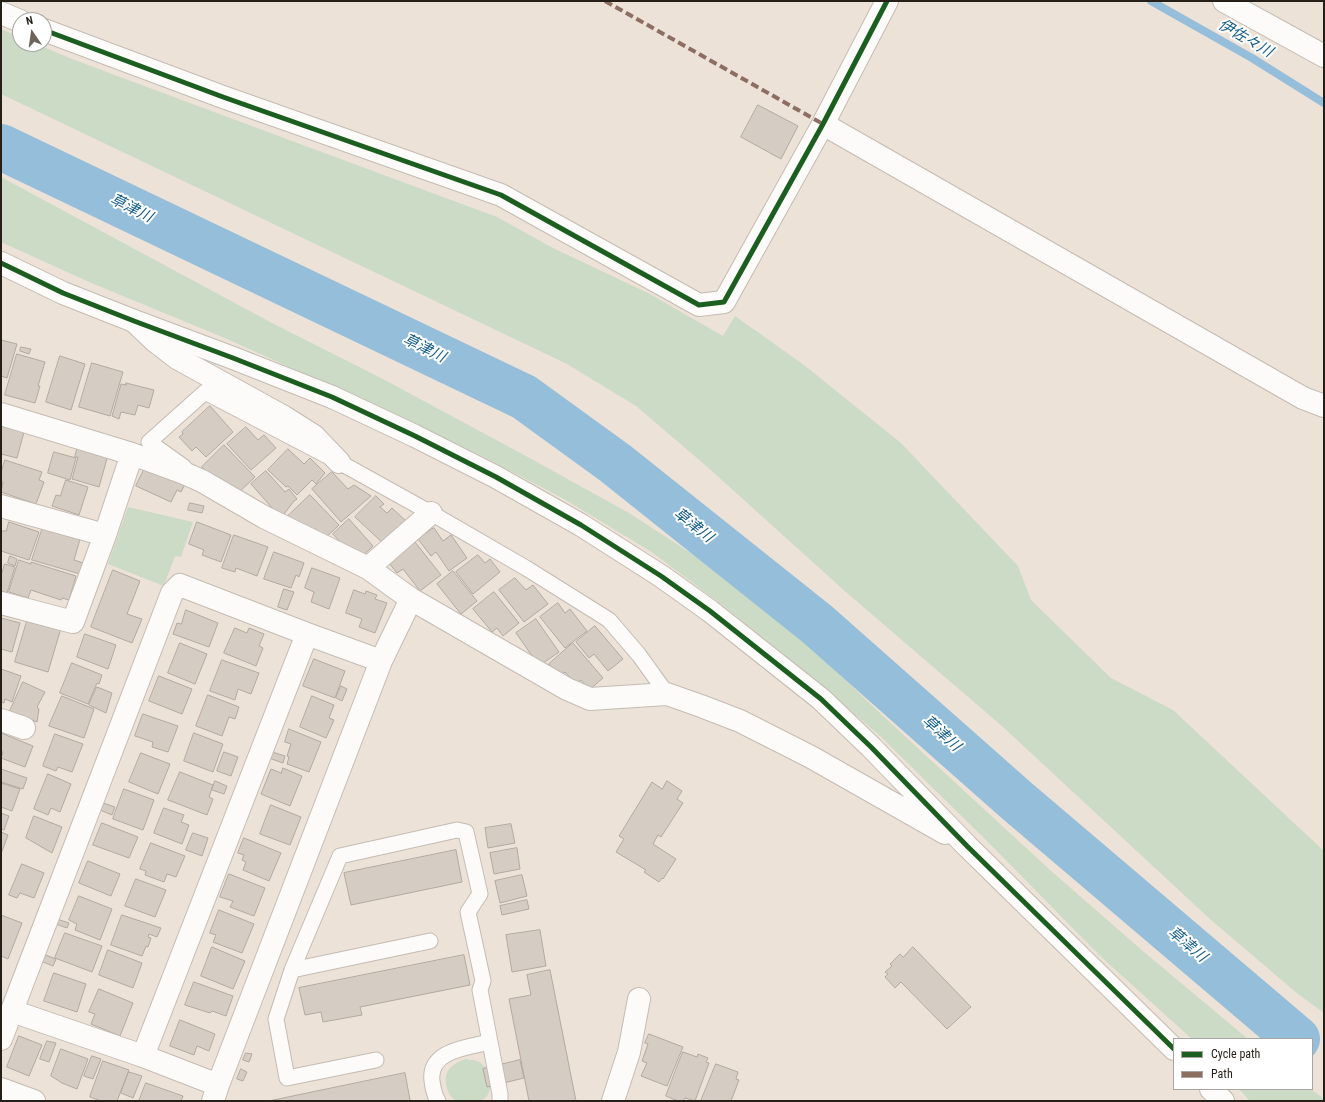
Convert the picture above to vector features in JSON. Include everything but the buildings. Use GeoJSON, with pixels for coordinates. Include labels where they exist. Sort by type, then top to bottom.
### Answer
{"type":"FeatureCollection","features":[{"type":"Feature","properties":{"kind":"street"},"geometry":{"type":"LineString","coordinates":[[52,33],[223,98],[501,195],[699,305],[724,302],[823,124],[887,1]]}},
{"type":"Feature","properties":{"kind":"street"},"geometry":{"type":"LineString","coordinates":[[1224,1],[1324,56]]}},
{"type":"Feature","properties":{"kind":"street"},"geometry":{"type":"LineString","coordinates":[[1,13],[12,18]]}},
{"type":"Feature","properties":{"kind":"street"},"geometry":{"type":"LineString","coordinates":[[823,124],[1303,398],[1324,406]]}},
{"type":"Feature","properties":{"kind":"street"},"geometry":{"type":"LineString","coordinates":[[1,263],[63,293],[332,397],[415,436],[496,477],[581,525],[661,576],[710,611],[821,699],[871,747],[967,846],[1173,1048]]}},
{"type":"Feature","properties":{"kind":"street"},"geometry":{"type":"LineString","coordinates":[[134,321],[155,341],[177,358],[284,417],[314,436],[339,462]]}},
{"type":"Feature","properties":{"kind":"street"},"geometry":{"type":"LineString","coordinates":[[1,414],[132,454],[202,481],[264,517],[368,568],[411,599],[567,689],[590,699],[667,694],[740,721],[811,757],[967,846]]}},
{"type":"Feature","properties":{"kind":"street"},"geometry":{"type":"LineString","coordinates":[[1,603],[73,622],[105,535],[132,454]]}},
{"type":"Feature","properties":{"kind":"street"},"geometry":{"type":"LineString","coordinates":[[1,506],[105,535]]}},
{"type":"Feature","properties":{"kind":"street"},"geometry":{"type":"LineString","coordinates":[[368,568],[431,513]]}},
{"type":"Feature","properties":{"kind":"street"},"geometry":{"type":"LineString","coordinates":[[1,1039],[172,592],[180,585],[381,661]]}},
{"type":"Feature","properties":{"kind":"street"},"geometry":{"type":"LineString","coordinates":[[12,1011],[143,1056],[215,1093],[381,661],[411,599]]}},
{"type":"Feature","properties":{"kind":"street"},"geometry":{"type":"LineString","coordinates":[[143,1056],[307,634]]}},
{"type":"Feature","properties":{"kind":"street"},"geometry":{"type":"LineString","coordinates":[[1,720],[24,728]]}},
{"type":"Feature","properties":{"kind":"street"},"geometry":{"type":"LineString","coordinates":[[613,1101],[629,1052],[639,999]]}},
{"type":"Feature","properties":{"kind":"street"},"geometry":{"type":"LineString","coordinates":[[1,1089],[34,1101]]}},
{"type":"Feature","properties":{"kind":"street"},"geometry":{"type":"LineString","coordinates":[[1212,1090],[1223,1101]]}},
{"type":"Feature","properties":{"kind":"lane"},"geometry":{"type":"LineString","coordinates":[[188,475],[184,468],[175,460],[154,447],[149,442],[205,392],[339,462],[431,513],[526,568],[609,620],[639,655],[667,694]]}},
{"type":"Feature","properties":{"kind":"lane"},"geometry":{"type":"LineString","coordinates":[[376,1060],[287,1078],[276,1019],[292,970],[340,856],[457,830],[466,832],[480,894],[468,912],[483,981],[480,990],[500,1094],[500,1101]]}},
{"type":"Feature","properties":{"kind":"lane"},"geometry":{"type":"LineString","coordinates":[[292,970],[430,941]]}},
{"type":"Feature","properties":{"kind":"lane"},"geometry":{"type":"LineString","coordinates":[[438,1101],[434,1096],[431,1076],[439,1058],[450,1052],[490,1042]]}},
{"type":"Feature","properties":{"kind":"green space"},"geometry":{"type":"Polygon","coordinates":[[[1,29],[12,34],[12,52],[52,52],[52,51],[497,217],[553,248],[648,293],[723,336],[735,316],[804,365],[901,443],[1018,566],[1031,600],[1111,678],[1173,710],[1324,851],[1324,1013],[1298,994],[1211,920],[1003,727],[847,593],[704,464],[636,406],[567,364],[1,94],[1,29]]]}},
{"type":"Feature","properties":{"kind":"green space"},"geometry":{"type":"Polygon","coordinates":[[[1,177],[272,323],[383,379],[629,513],[723,574],[809,645],[883,716],[1050,870],[1144,952],[1247,1038],[1191,1038],[1100,956],[991,845],[879,735],[792,661],[724,606],[650,551],[564,499],[484,457],[398,416],[227,339],[89,282],[1,242],[1,177]]]}},
{"type":"Feature","properties":{"kind":"green space"},"geometry":{"type":"Polygon","coordinates":[[[128,507],[193,522],[181,557],[175,556],[164,586],[108,564],[128,507]]]}},
{"type":"Feature","properties":{"kind":"green space"},"geometry":{"type":"Polygon","coordinates":[[[466,1059],[481,1063],[489,1074],[491,1083],[489,1092],[482,1100],[457,1101],[452,1098],[448,1091],[446,1077],[449,1069],[456,1063],[466,1059]]]}},
{"type":"Feature","properties":{"kind":"green space"},"geometry":{"type":"Polygon","coordinates":[[[1240,1090],[1312,1090],[1324,1099],[1324,1101],[1250,1101],[1240,1090]]]}},
{"type":"Feature","properties":{"kind":"waterway","name":"伊佐々川"},"geometry":{"type":"LineString","coordinates":[[1151,1],[1252,58],[1324,103]]}},
{"type":"Feature","properties":{"kind":"waterway","name":"草津川"},"geometry":{"type":"LineString","coordinates":[[1,147],[524,397],[615,463],[817,624],[1016,800],[1296,1038]]}},
{"type":"Feature","properties":{"kind":"marked path"},"geometry":{"type":"LineString","coordinates":[[605,1],[823,124]]}},
{"type":"Feature","properties":{"kind":"cycle path"},"geometry":{"type":"LineString","coordinates":[[52,33],[223,97],[501,195],[699,305],[724,302],[823,124],[887,1]]}},
{"type":"Feature","properties":{"kind":"cycle path"},"geometry":{"type":"LineString","coordinates":[[1,263],[63,293],[332,397],[415,436],[496,477],[581,525],[661,576],[710,611],[821,699],[871,747],[967,846],[1173,1048]]}}]}
